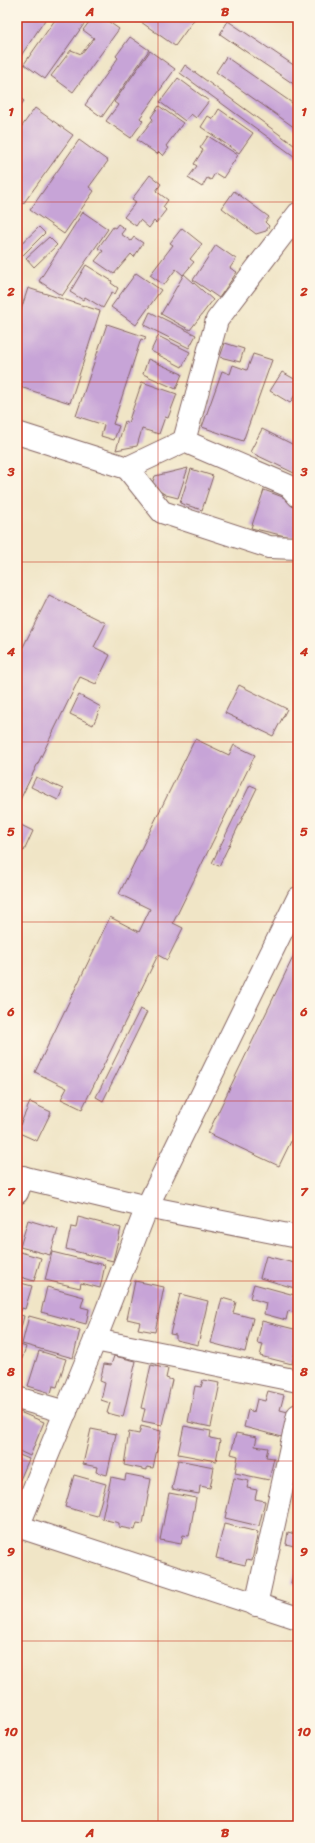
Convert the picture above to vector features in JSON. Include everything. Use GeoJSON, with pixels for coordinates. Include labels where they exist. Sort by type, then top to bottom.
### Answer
{"type":"FeatureCollection","features":[{"type":"Feature","properties":{"kind":"street"},"geometry":{"type":"LineString","coordinates":[[184,441],[217,320],[298,214]]}},
{"type":"Feature","properties":{"kind":"street"},"geometry":{"type":"LineString","coordinates":[[17,433],[127,468],[162,512],[269,548],[298,548]]}},
{"type":"Feature","properties":{"kind":"street"},"geometry":{"type":"LineString","coordinates":[[127,468],[184,441],[289,486],[298,496]]}},
{"type":"Feature","properties":{"kind":"street"},"geometry":{"type":"LineString","coordinates":[[298,898],[147,1207],[66,1412],[18,1527],[298,1618]]}},
{"type":"Feature","properties":{"kind":"street"},"geometry":{"type":"LineString","coordinates":[[19,1182],[298,1237]]}},
{"type":"Feature","properties":{"kind":"street"},"geometry":{"type":"LineString","coordinates":[[95,1340],[298,1381]]}},
{"type":"Feature","properties":{"kind":"street"},"geometry":{"type":"LineString","coordinates":[[17,1398],[66,1412]]}},
{"type":"Feature","properties":{"kind":"street"},"geometry":{"type":"LineString","coordinates":[[256,1605],[298,1415]]}},
{"type":"Feature","properties":{"kind":"building"},"geometry":{"type":"Polygon","coordinates":[[[17,17],[47,17],[18,60],[17,59],[17,17]]]}},
{"type":"Feature","properties":{"kind":"building"},"geometry":{"type":"Polygon","coordinates":[[[57,17],[89,17],[45,79],[24,64],[57,17]]]}},
{"type":"Feature","properties":{"kind":"building"},"geometry":{"type":"Polygon","coordinates":[[[93,17],[102,17],[119,29],[73,92],[51,76],[71,50],[81,54],[94,38],[83,30],[93,17]]]}},
{"type":"Feature","properties":{"kind":"building"},"geometry":{"type":"Polygon","coordinates":[[[134,17],[196,17],[175,46],[134,17]]]}},
{"type":"Feature","properties":{"kind":"building"},"geometry":{"type":"Polygon","coordinates":[[[290,17],[298,17],[298,23],[290,17]]]}},
{"type":"Feature","properties":{"kind":"building"},"geometry":{"type":"Polygon","coordinates":[[[228,21],[298,68],[298,87],[220,34],[228,21]]]}},
{"type":"Feature","properties":{"kind":"building"},"geometry":{"type":"Polygon","coordinates":[[[130,37],[149,50],[102,117],[85,105],[118,58],[116,56],[130,37]]]}},
{"type":"Feature","properties":{"kind":"building"},"geometry":{"type":"Polygon","coordinates":[[[150,51],[175,69],[140,118],[143,121],[131,138],[106,121],[118,105],[114,102],[150,51]]]}},
{"type":"Feature","properties":{"kind":"building"},"geometry":{"type":"Polygon","coordinates":[[[226,57],[298,107],[298,130],[216,72],[226,57]]]}},
{"type":"Feature","properties":{"kind":"building"},"geometry":{"type":"Polygon","coordinates":[[[185,65],[298,148],[298,159],[180,73],[185,65]]]}},
{"type":"Feature","properties":{"kind":"building"},"geometry":{"type":"Polygon","coordinates":[[[178,78],[209,101],[196,118],[191,114],[185,121],[160,102],[178,78]]]}},
{"type":"Feature","properties":{"kind":"building"},"geometry":{"type":"Polygon","coordinates":[[[17,95],[24,101],[17,110],[17,95]]]}},
{"type":"Feature","properties":{"kind":"building"},"geometry":{"type":"Polygon","coordinates":[[[159,106],[183,123],[166,146],[169,148],[163,156],[159,152],[157,154],[137,140],[153,119],[151,117],[159,106]]]}},
{"type":"Feature","properties":{"kind":"building"},"geometry":{"type":"Polygon","coordinates":[[[35,108],[73,135],[23,204],[17,199],[17,133],[35,108]]]}},
{"type":"Feature","properties":{"kind":"building"},"geometry":{"type":"Polygon","coordinates":[[[219,109],[253,133],[239,153],[201,127],[208,116],[213,119],[219,109]]]}},
{"type":"Feature","properties":{"kind":"building"},"geometry":{"type":"Polygon","coordinates":[[[208,136],[238,155],[223,178],[215,173],[211,180],[207,178],[202,187],[188,178],[197,166],[194,164],[203,150],[200,148],[208,136]]]}},
{"type":"Feature","properties":{"kind":"building"},"geometry":{"type":"Polygon","coordinates":[[[79,140],[108,161],[89,187],[94,191],[64,234],[30,210],[79,140]]]}},
{"type":"Feature","properties":{"kind":"building"},"geometry":{"type":"Polygon","coordinates":[[[150,175],[161,184],[156,191],[168,200],[163,207],[166,210],[156,223],[154,221],[149,228],[140,220],[136,226],[124,217],[136,202],[132,199],[150,175]]]}},
{"type":"Feature","properties":{"kind":"building"},"geometry":{"type":"Polygon","coordinates":[[[234,191],[269,217],[265,222],[269,226],[266,231],[256,234],[222,208],[234,191]]]}},
{"type":"Feature","properties":{"kind":"building"},"geometry":{"type":"Polygon","coordinates":[[[83,212],[108,229],[62,296],[39,281],[83,212]]]}},
{"type":"Feature","properties":{"kind":"building"},"geometry":{"type":"Polygon","coordinates":[[[118,224],[125,229],[121,234],[131,241],[134,237],[143,243],[134,257],[131,254],[114,274],[95,261],[103,251],[98,248],[113,227],[115,228],[118,224]]]}},
{"type":"Feature","properties":{"kind":"building"},"geometry":{"type":"Polygon","coordinates":[[[39,227],[45,233],[19,259],[17,257],[17,248],[39,227]]]}},
{"type":"Feature","properties":{"kind":"building"},"geometry":{"type":"Polygon","coordinates":[[[182,228],[202,244],[190,259],[194,262],[183,275],[176,269],[164,285],[150,275],[173,245],[170,243],[182,228]]]}},
{"type":"Feature","properties":{"kind":"building"},"geometry":{"type":"Polygon","coordinates":[[[49,237],[57,245],[34,267],[26,258],[49,237]]]}},
{"type":"Feature","properties":{"kind":"building"},"geometry":{"type":"Polygon","coordinates":[[[216,245],[236,259],[230,268],[237,272],[219,298],[193,280],[216,245]]]}},
{"type":"Feature","properties":{"kind":"building"},"geometry":{"type":"Polygon","coordinates":[[[86,265],[112,281],[111,283],[118,288],[115,294],[112,292],[103,308],[85,297],[83,300],[70,292],[86,265]]]}},
{"type":"Feature","properties":{"kind":"building"},"geometry":{"type":"Polygon","coordinates":[[[136,273],[161,290],[136,325],[111,307],[136,273]]]}},
{"type":"Feature","properties":{"kind":"building"},"geometry":{"type":"Polygon","coordinates":[[[184,274],[213,300],[190,330],[161,314],[184,274]]]}},
{"type":"Feature","properties":{"kind":"building"},"geometry":{"type":"Polygon","coordinates":[[[28,288],[100,311],[70,403],[17,386],[17,322],[28,288]]]}},
{"type":"Feature","properties":{"kind":"building"},"geometry":{"type":"Polygon","coordinates":[[[150,312],[196,335],[189,348],[144,325],[150,312]]]}},
{"type":"Feature","properties":{"kind":"building"},"geometry":{"type":"Polygon","coordinates":[[[107,324],[146,337],[145,340],[141,339],[113,424],[119,426],[114,440],[101,436],[104,425],[76,416],[107,324]]]}},
{"type":"Feature","properties":{"kind":"building"},"geometry":{"type":"Polygon","coordinates":[[[158,336],[190,352],[182,367],[151,351],[158,336]]]}},
{"type":"Feature","properties":{"kind":"building"},"geometry":{"type":"Polygon","coordinates":[[[225,343],[244,349],[240,362],[220,357],[225,343]]]}},
{"type":"Feature","properties":{"kind":"building"},"geometry":{"type":"Polygon","coordinates":[[[253,354],[272,360],[243,441],[202,427],[222,371],[230,374],[233,365],[247,370],[253,354]]]}},
{"type":"Feature","properties":{"kind":"building"},"geometry":{"type":"Polygon","coordinates":[[[148,359],[182,374],[176,389],[143,374],[148,359]]]}},
{"type":"Feature","properties":{"kind":"building"},"geometry":{"type":"Polygon","coordinates":[[[282,372],[298,381],[298,390],[290,403],[270,391],[282,372]]]}},
{"type":"Feature","properties":{"kind":"building"},"geometry":{"type":"Polygon","coordinates":[[[142,382],[177,394],[168,418],[165,417],[159,434],[142,429],[137,446],[116,450],[125,421],[128,423],[142,382]]]}},
{"type":"Feature","properties":{"kind":"building"},"geometry":{"type":"Polygon","coordinates":[[[262,429],[298,447],[298,465],[294,473],[250,452],[262,429]]]}},
{"type":"Feature","properties":{"kind":"building"},"geometry":{"type":"Polygon","coordinates":[[[188,468],[178,498],[166,495],[153,487],[152,484],[155,476],[188,468]]]}},
{"type":"Feature","properties":{"kind":"building"},"geometry":{"type":"Polygon","coordinates":[[[191,469],[213,476],[202,510],[180,503],[191,469]]]}},
{"type":"Feature","properties":{"kind":"building"},"geometry":{"type":"Polygon","coordinates":[[[264,490],[288,499],[298,514],[298,539],[251,528],[264,490]]]}},
{"type":"Feature","properties":{"kind":"building"},"geometry":{"type":"Polygon","coordinates":[[[49,595],[106,623],[94,647],[110,655],[96,684],[80,677],[17,806],[17,659],[49,595]]]}},
{"type":"Feature","properties":{"kind":"building"},"geometry":{"type":"Polygon","coordinates":[[[239,685],[287,709],[273,736],[225,713],[239,685]]]}},
{"type":"Feature","properties":{"kind":"building"},"geometry":{"type":"Polygon","coordinates":[[[79,695],[101,707],[93,725],[70,714],[79,695]]]}},
{"type":"Feature","properties":{"kind":"building"},"geometry":{"type":"Polygon","coordinates":[[[195,739],[229,755],[234,745],[255,755],[173,923],[183,928],[167,960],[158,955],[82,1109],[61,1099],[67,1088],[35,1072],[110,917],[139,932],[150,909],[119,894],[195,739]]]}},
{"type":"Feature","properties":{"kind":"building"},"geometry":{"type":"Polygon","coordinates":[[[36,777],[63,789],[58,800],[31,787],[36,777]]]}},
{"type":"Feature","properties":{"kind":"building"},"geometry":{"type":"Polygon","coordinates":[[[250,785],[257,788],[219,866],[212,863],[250,785]]]}},
{"type":"Feature","properties":{"kind":"building"},"geometry":{"type":"Polygon","coordinates":[[[17,823],[33,831],[24,851],[17,848],[17,823]]]}},
{"type":"Feature","properties":{"kind":"building"},"geometry":{"type":"Polygon","coordinates":[[[298,947],[298,1127],[279,1166],[208,1133],[298,947]]]}},
{"type":"Feature","properties":{"kind":"building"},"geometry":{"type":"Polygon","coordinates":[[[140,1009],[147,1012],[103,1101],[96,1097],[140,1009]]]}},
{"type":"Feature","properties":{"kind":"building"},"geometry":{"type":"Polygon","coordinates":[[[30,1102],[51,1112],[37,1141],[17,1132],[30,1102]]]}},
{"type":"Feature","properties":{"kind":"building"},"geometry":{"type":"Polygon","coordinates":[[[78,1217],[121,1228],[113,1261],[66,1249],[71,1227],[76,1228],[78,1217]]]}},
{"type":"Feature","properties":{"kind":"building"},"geometry":{"type":"Polygon","coordinates":[[[28,1220],[58,1229],[50,1255],[20,1247],[28,1220]]]}},
{"type":"Feature","properties":{"kind":"building"},"geometry":{"type":"Polygon","coordinates":[[[17,1251],[41,1258],[34,1281],[17,1276],[17,1251]]]}},
{"type":"Feature","properties":{"kind":"building"},"geometry":{"type":"Polygon","coordinates":[[[52,1252],[105,1265],[100,1288],[81,1283],[80,1288],[45,1280],[52,1252]]]}},
{"type":"Feature","properties":{"kind":"building"},"geometry":{"type":"Polygon","coordinates":[[[266,1256],[298,1264],[298,1289],[260,1278],[266,1256]]]}},
{"type":"Feature","properties":{"kind":"building"},"geometry":{"type":"Polygon","coordinates":[[[135,1281],[164,1287],[155,1332],[138,1329],[140,1322],[127,1319],[135,1281]]]}},
{"type":"Feature","properties":{"kind":"building"},"geometry":{"type":"Polygon","coordinates":[[[17,1282],[32,1286],[25,1309],[22,1308],[20,1314],[17,1313],[17,1282]]]}},
{"type":"Feature","properties":{"kind":"building"},"geometry":{"type":"Polygon","coordinates":[[[254,1284],[298,1296],[298,1313],[288,1311],[286,1320],[264,1314],[266,1303],[250,1298],[254,1284]]]}},
{"type":"Feature","properties":{"kind":"building"},"geometry":{"type":"Polygon","coordinates":[[[47,1287],[84,1297],[81,1307],[89,1309],[86,1324],[41,1312],[47,1287]]]}},
{"type":"Feature","properties":{"kind":"building"},"geometry":{"type":"Polygon","coordinates":[[[180,1294],[208,1301],[198,1345],[176,1340],[176,1335],[170,1334],[180,1294]]]}},
{"type":"Feature","properties":{"kind":"building"},"geometry":{"type":"Polygon","coordinates":[[[222,1298],[236,1302],[233,1313],[253,1318],[245,1352],[211,1343],[222,1298]]]}},
{"type":"Feature","properties":{"kind":"building"},"geometry":{"type":"Polygon","coordinates":[[[17,1314],[24,1316],[18,1340],[17,1339],[17,1314]]]}},
{"type":"Feature","properties":{"kind":"building"},"geometry":{"type":"Polygon","coordinates":[[[29,1316],[80,1330],[73,1358],[22,1344],[29,1316]]]}},
{"type":"Feature","properties":{"kind":"building"},"geometry":{"type":"Polygon","coordinates":[[[262,1321],[298,1330],[298,1340],[292,1364],[260,1356],[263,1344],[257,1343],[262,1321]]]}},
{"type":"Feature","properties":{"kind":"building"},"geometry":{"type":"Polygon","coordinates":[[[17,1344],[26,1347],[17,1373],[17,1344]]]}},
{"type":"Feature","properties":{"kind":"building"},"geometry":{"type":"Polygon","coordinates":[[[39,1351],[66,1359],[57,1387],[53,1386],[51,1393],[28,1386],[39,1351]]]}},
{"type":"Feature","properties":{"kind":"building"},"geometry":{"type":"Polygon","coordinates":[[[114,1356],[136,1361],[123,1417],[107,1413],[110,1403],[101,1400],[105,1383],[100,1381],[104,1364],[111,1365],[114,1356]]]}},
{"type":"Feature","properties":{"kind":"building"},"geometry":{"type":"Polygon","coordinates":[[[151,1365],[168,1369],[166,1378],[172,1380],[162,1425],[142,1421],[145,1409],[141,1408],[151,1365]]]}},
{"type":"Feature","properties":{"kind":"building"},"geometry":{"type":"Polygon","coordinates":[[[203,1380],[220,1383],[211,1427],[188,1422],[195,1386],[201,1387],[203,1380]]]}},
{"type":"Feature","properties":{"kind":"building"},"geometry":{"type":"Polygon","coordinates":[[[268,1391],[284,1395],[280,1410],[288,1412],[282,1437],[244,1427],[248,1410],[254,1412],[257,1399],[265,1401],[268,1391]]]}},
{"type":"Feature","properties":{"kind":"building"},"geometry":{"type":"Polygon","coordinates":[[[17,1411],[44,1422],[30,1456],[17,1450],[17,1411]]]}},
{"type":"Feature","properties":{"kind":"building"},"geometry":{"type":"Polygon","coordinates":[[[141,1426],[161,1431],[153,1468],[147,1467],[147,1470],[124,1465],[129,1432],[139,1434],[141,1426]]]}},
{"type":"Feature","properties":{"kind":"building"},"geometry":{"type":"Polygon","coordinates":[[[184,1426],[211,1431],[210,1438],[220,1440],[216,1461],[178,1454],[184,1426]]]}},
{"type":"Feature","properties":{"kind":"building"},"geometry":{"type":"Polygon","coordinates":[[[91,1429],[116,1434],[107,1475],[96,1472],[97,1467],[83,1464],[91,1429]]]}},
{"type":"Feature","properties":{"kind":"building"},"geometry":{"type":"Polygon","coordinates":[[[236,1433],[257,1437],[255,1446],[268,1448],[266,1457],[274,1458],[269,1480],[235,1473],[238,1456],[231,1454],[236,1433]]]}},
{"type":"Feature","properties":{"kind":"building"},"geometry":{"type":"Polygon","coordinates":[[[17,1454],[29,1459],[19,1482],[17,1481],[17,1454]]]}},
{"type":"Feature","properties":{"kind":"building"},"geometry":{"type":"Polygon","coordinates":[[[178,1460],[214,1467],[210,1488],[200,1486],[199,1494],[172,1489],[178,1460]]]}},
{"type":"Feature","properties":{"kind":"building"},"geometry":{"type":"Polygon","coordinates":[[[126,1474],[151,1479],[143,1524],[137,1523],[135,1530],[119,1527],[119,1523],[102,1519],[111,1477],[125,1480],[126,1474]]]}},
{"type":"Feature","properties":{"kind":"building"},"geometry":{"type":"Polygon","coordinates":[[[74,1475],[106,1484],[97,1516],[65,1507],[74,1475]]]}},
{"type":"Feature","properties":{"kind":"building"},"geometry":{"type":"Polygon","coordinates":[[[234,1478],[249,1481],[247,1488],[257,1490],[255,1499],[265,1501],[259,1526],[225,1518],[234,1478]]]}},
{"type":"Feature","properties":{"kind":"building"},"geometry":{"type":"Polygon","coordinates":[[[169,1493],[196,1498],[189,1536],[183,1535],[181,1544],[160,1540],[169,1493]]]}},
{"type":"Feature","properties":{"kind":"building"},"geometry":{"type":"Polygon","coordinates":[[[224,1524],[258,1532],[252,1560],[247,1559],[245,1565],[216,1558],[224,1524]]]}},
{"type":"Feature","properties":{"kind":"building"},"geometry":{"type":"Polygon","coordinates":[[[288,1532],[298,1535],[298,1547],[286,1544],[288,1532]]]}},
{"type":"Feature","properties":{"kind":"building"},"geometry":{"type":"Polygon","coordinates":[[[298,1557],[298,1585],[291,1583],[298,1557]]]}}]}
